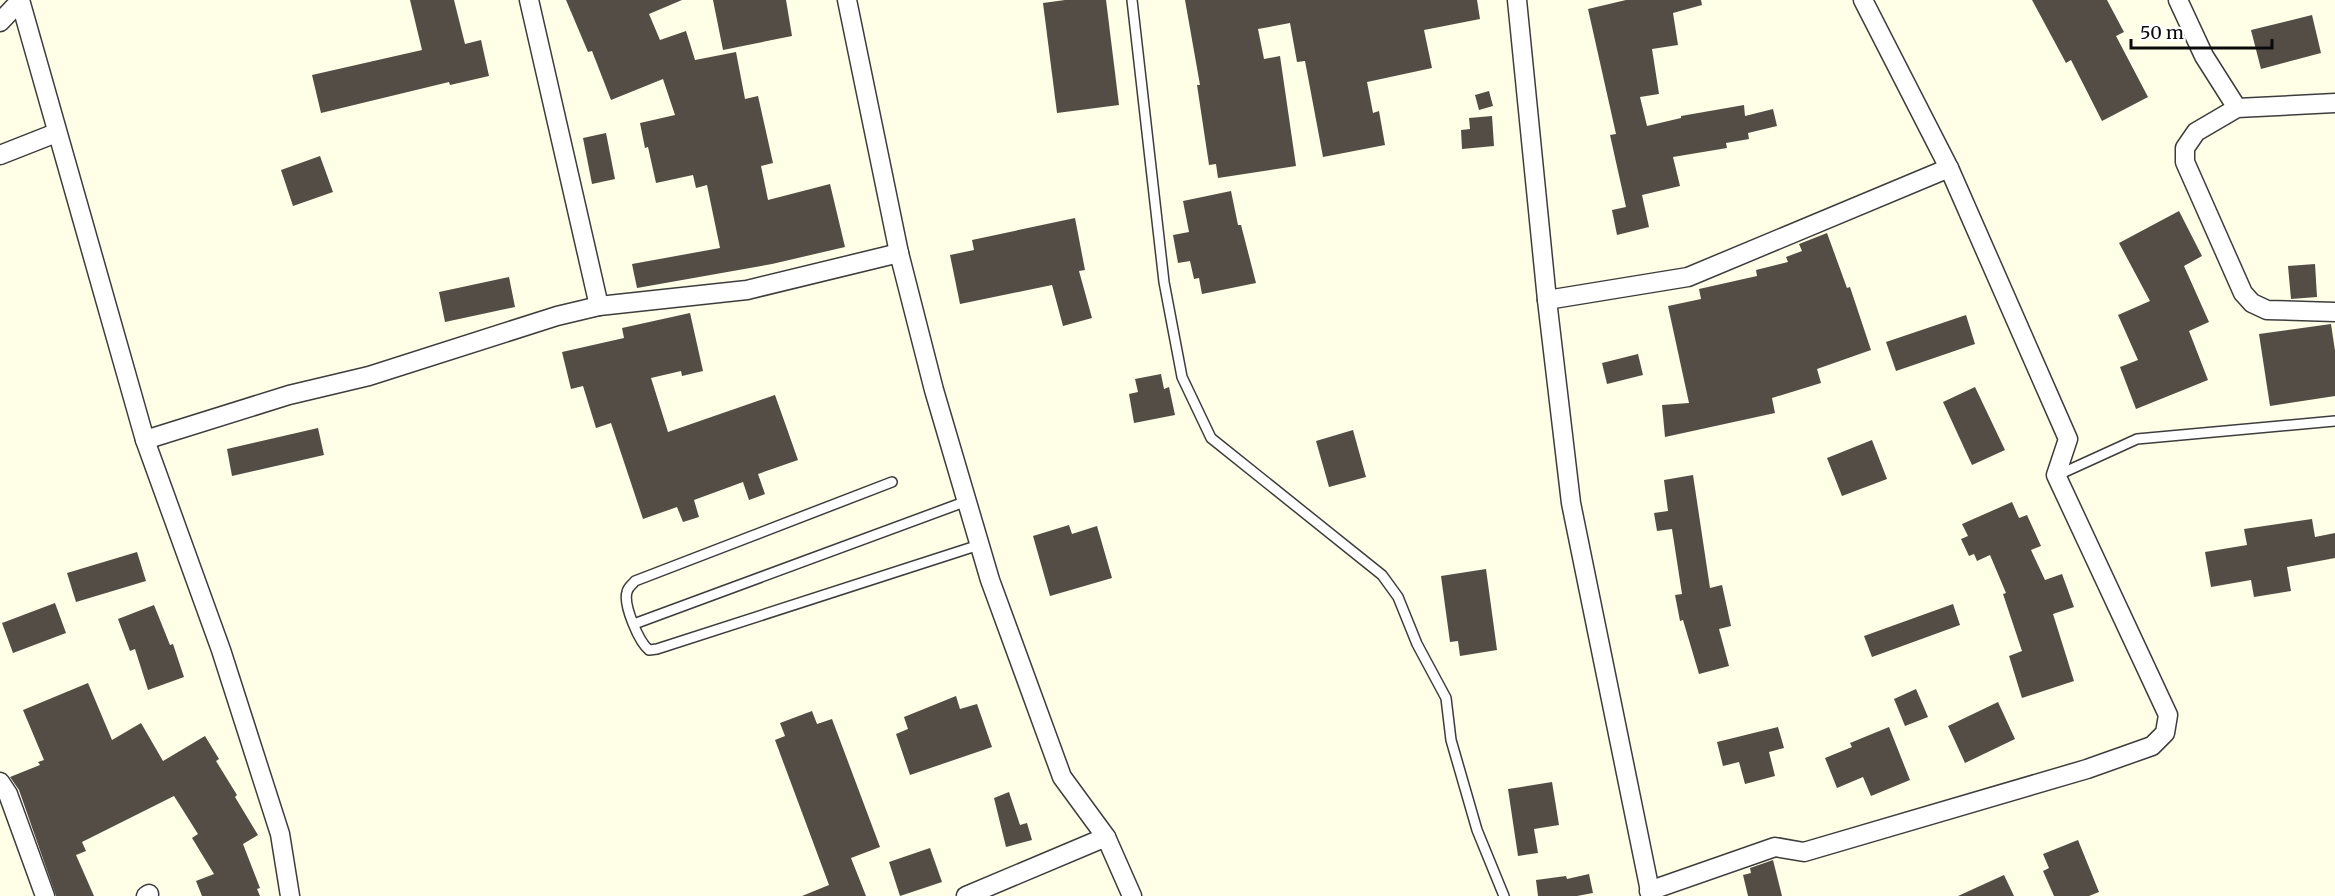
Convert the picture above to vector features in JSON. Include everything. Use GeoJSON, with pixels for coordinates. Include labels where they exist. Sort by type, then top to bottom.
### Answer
{"type":"FeatureCollection","features":[{"type":"Feature","properties":{"kind":"street"},"geometry":{"type":"LineString","coordinates":[[529,0],[599,306]]}},
{"type":"Feature","properties":{"kind":"street"},"geometry":{"type":"LineString","coordinates":[[847,0],[899,253],[934,390],[990,580],[1062,777],[1106,837],[1132,896]]}},
{"type":"Feature","properties":{"kind":"street"},"geometry":{"type":"LineString","coordinates":[[1517,0],[1547,300],[1571,503],[1650,893],[1775,847],[1804,852],[2087,769],[2152,746],[2165,733],[2168,715],[2056,475],[2067,439],[1949,168],[1863,0]]}},
{"type":"Feature","properties":{"kind":"street"},"geometry":{"type":"LineString","coordinates":[[2178,0],[2204,56],[2237,108]]}},
{"type":"Feature","properties":{"kind":"street"},"geometry":{"type":"LineString","coordinates":[[0,22],[20,1]]}},
{"type":"Feature","properties":{"kind":"street"},"geometry":{"type":"LineString","coordinates":[[20,1],[145,441],[221,650],[280,834],[290,896]]}},
{"type":"Feature","properties":{"kind":"street"},"geometry":{"type":"LineString","coordinates":[[2335,103],[2237,108],[2196,132],[2185,148],[2185,162],[2243,293],[2252,303],[2267,310],[2335,312]]}},
{"type":"Feature","properties":{"kind":"street"},"geometry":{"type":"LineString","coordinates":[[0,155],[56,133]]}},
{"type":"Feature","properties":{"kind":"street"},"geometry":{"type":"LineString","coordinates":[[1547,300],[1688,277],[1949,168]]}},
{"type":"Feature","properties":{"kind":"street"},"geometry":{"type":"LineString","coordinates":[[145,441],[289,395],[369,376],[450,348],[557,316],[599,306],[747,290],[899,253]]}},
{"type":"Feature","properties":{"kind":"street"},"geometry":{"type":"LineString","coordinates":[[0,782],[8,794],[45,896]]}},
{"type":"Feature","properties":{"kind":"street"},"geometry":{"type":"LineString","coordinates":[[966,896],[1106,837]]}},
{"type":"Feature","properties":{"kind":"lane"},"geometry":{"type":"LineString","coordinates":[[1132,0],[1164,282],[1182,377],[1211,438],[1382,575],[1398,597],[1417,644],[1446,698],[1450,740],[1477,830],[1504,896]]}},
{"type":"Feature","properties":{"kind":"lane"},"geometry":{"type":"LineString","coordinates":[[2056,475],[2137,439],[2335,421]]}},
{"type":"Feature","properties":{"kind":"lane"},"geometry":{"type":"LineString","coordinates":[[892,482],[635,581],[627,589],[626,601],[642,645],[649,650],[657,649],[979,544]]}},
{"type":"Feature","properties":{"kind":"lane"},"geometry":{"type":"LineString","coordinates":[[634,624],[967,501]]}},
{"type":"Feature","properties":{"kind":"building"},"geometry":{"type":"Polygon","coordinates":[[[410,0],[454,0],[465,44],[481,40],[489,76],[450,85],[449,82],[321,113],[312,75],[422,50],[410,0]]]}},
{"type":"Feature","properties":{"kind":"building"},"geometry":{"type":"Polygon","coordinates":[[[566,0],[682,0],[649,14],[660,40],[686,31],[695,60],[736,52],[745,99],[758,96],[773,163],[761,166],[768,200],[830,184],[845,247],[772,264],[637,288],[632,264],[720,248],[707,185],[696,188],[693,175],[656,183],[640,123],[675,115],[663,79],[611,100],[592,51],[588,52],[566,0]]]}},
{"type":"Feature","properties":{"kind":"building"},"geometry":{"type":"Polygon","coordinates":[[[713,0],[786,0],[792,36],[723,50],[713,0]]]}},
{"type":"Feature","properties":{"kind":"building"},"geometry":{"type":"Polygon","coordinates":[[[1065,0],[1106,0],[1119,105],[1057,113],[1043,3],[1065,0]]]}},
{"type":"Feature","properties":{"kind":"building"},"geometry":{"type":"Polygon","coordinates":[[[1185,0],[1477,0],[1480,19],[1424,30],[1432,68],[1367,82],[1373,113],[1379,111],[1385,145],[1323,157],[1305,61],[1297,62],[1290,23],[1258,29],[1264,59],[1280,56],[1296,166],[1218,178],[1216,164],[1209,165],[1197,85],[1200,85],[1185,0]]]}},
{"type":"Feature","properties":{"kind":"building"},"geometry":{"type":"Polygon","coordinates":[[[1626,0],[1701,0],[1702,5],[1673,13],[1678,45],[1652,49],[1659,94],[1640,97],[1647,126],[1681,118],[1681,116],[1744,105],[1745,116],[1773,109],[1777,126],[1748,133],[1749,139],[1726,143],[1727,148],[1673,157],[1680,186],[1642,195],[1649,227],[1617,235],[1612,210],[1626,207],[1610,135],[1616,134],[1588,9],[1626,0]]]}},
{"type":"Feature","properties":{"kind":"building"},"geometry":{"type":"Polygon","coordinates":[[[2032,0],[2107,0],[2124,32],[2116,36],[2148,97],[2102,121],[2071,60],[2066,63],[2032,0]]]}},
{"type":"Feature","properties":{"kind":"building"},"geometry":{"type":"Polygon","coordinates":[[[2312,15],[2321,53],[2261,69],[2251,30],[2312,15]]]}},
{"type":"Feature","properties":{"kind":"building"},"geometry":{"type":"Polygon","coordinates":[[[1489,91],[1493,106],[1479,110],[1475,95],[1489,91]]]}},
{"type":"Feature","properties":{"kind":"building"},"geometry":{"type":"Polygon","coordinates":[[[1492,116],[1494,146],[1462,149],[1461,130],[1470,129],[1469,118],[1492,116]]]}},
{"type":"Feature","properties":{"kind":"building"},"geometry":{"type":"Polygon","coordinates":[[[606,133],[615,179],[592,184],[583,138],[606,133]]]}},
{"type":"Feature","properties":{"kind":"building"},"geometry":{"type":"Polygon","coordinates":[[[320,156],[333,192],[293,206],[281,170],[320,156]]]}},
{"type":"Feature","properties":{"kind":"building"},"geometry":{"type":"Polygon","coordinates":[[[1231,191],[1238,225],[1241,225],[1256,283],[1202,294],[1199,278],[1194,279],[1190,261],[1178,263],[1173,235],[1189,232],[1183,201],[1231,191]]]}},
{"type":"Feature","properties":{"kind":"building"},"geometry":{"type":"Polygon","coordinates":[[[2179,211],[2202,256],[2184,266],[2209,322],[2189,331],[2208,380],[2136,409],[2120,367],[2138,360],[2118,315],[2150,301],[2119,243],[2179,211]]]}},
{"type":"Feature","properties":{"kind":"building"},"geometry":{"type":"Polygon","coordinates":[[[1075,218],[1085,270],[1079,271],[1092,318],[1063,326],[1052,285],[960,304],[950,255],[974,250],[972,240],[1075,218]]]}},
{"type":"Feature","properties":{"kind":"building"},"geometry":{"type":"Polygon","coordinates":[[[1827,233],[1847,288],[1850,287],[1871,350],[1817,369],[1821,383],[1772,398],[1775,413],[1665,437],[1662,405],[1689,403],[1668,306],[1701,299],[1699,289],[1757,276],[1756,270],[1788,262],[1786,257],[1802,251],[1799,244],[1827,233]]]}},
{"type":"Feature","properties":{"kind":"building"},"geometry":{"type":"Polygon","coordinates":[[[2315,264],[2317,297],[2291,299],[2288,266],[2315,264]]]}},
{"type":"Feature","properties":{"kind":"building"},"geometry":{"type":"Polygon","coordinates":[[[509,277],[515,307],[445,322],[439,292],[509,277]]]}},
{"type":"Feature","properties":{"kind":"building"},"geometry":{"type":"Polygon","coordinates":[[[690,313],[703,371],[682,376],[681,371],[651,378],[668,432],[775,395],[798,460],[758,474],[765,494],[749,500],[743,482],[694,500],[699,517],[683,522],[677,507],[643,519],[611,423],[596,428],[583,386],[571,389],[562,352],[624,338],[622,328],[690,313]]]}},
{"type":"Feature","properties":{"kind":"building"},"geometry":{"type":"Polygon","coordinates":[[[1966,315],[1975,344],[1896,371],[1886,342],[1966,315]]]}},
{"type":"Feature","properties":{"kind":"building"},"geometry":{"type":"Polygon","coordinates":[[[2331,324],[2335,351],[2335,396],[2270,406],[2259,334],[2331,324]]]}},
{"type":"Feature","properties":{"kind":"building"},"geometry":{"type":"Polygon","coordinates":[[[1638,354],[1643,375],[1607,384],[1602,363],[1638,354]]]}},
{"type":"Feature","properties":{"kind":"building"},"geometry":{"type":"Polygon","coordinates":[[[1161,374],[1164,389],[1169,387],[1175,415],[1134,423],[1129,394],[1138,392],[1135,379],[1161,374]]]}},
{"type":"Feature","properties":{"kind":"building"},"geometry":{"type":"Polygon","coordinates":[[[1975,387],[2005,450],[1972,465],[1943,402],[1975,387]]]}},
{"type":"Feature","properties":{"kind":"building"},"geometry":{"type":"Polygon","coordinates":[[[318,428],[324,455],[232,476],[227,449],[318,428]]]}},
{"type":"Feature","properties":{"kind":"building"},"geometry":{"type":"Polygon","coordinates":[[[1353,430],[1366,477],[1329,487],[1316,441],[1353,430]]]}},
{"type":"Feature","properties":{"kind":"building"},"geometry":{"type":"Polygon","coordinates":[[[1872,440],[1887,479],[1842,496],[1827,458],[1872,440]]]}},
{"type":"Feature","properties":{"kind":"building"},"geometry":{"type":"Polygon","coordinates":[[[1693,475],[1710,588],[1722,585],[1731,626],[1719,629],[1729,666],[1699,674],[1683,620],[1680,621],[1675,595],[1682,594],[1672,529],[1657,531],[1654,513],[1668,511],[1664,480],[1693,475]]]}},
{"type":"Feature","properties":{"kind":"building"},"geometry":{"type":"Polygon","coordinates":[[[2012,502],[2019,518],[2027,515],[2041,546],[2031,550],[2045,580],[2062,574],[2074,607],[2053,614],[2074,681],[2022,698],[2009,656],[2022,651],[2003,594],[2006,593],[1990,555],[1977,561],[1974,554],[1969,556],[1961,539],[1968,536],[1962,524],[2012,502]]]}},
{"type":"Feature","properties":{"kind":"building"},"geometry":{"type":"Polygon","coordinates":[[[2312,519],[2315,537],[2335,533],[2335,558],[2287,567],[2291,591],[2254,597],[2251,580],[2211,587],[2205,552],[2247,545],[2244,529],[2312,519]]]}},
{"type":"Feature","properties":{"kind":"building"},"geometry":{"type":"Polygon","coordinates":[[[1069,525],[1072,534],[1097,526],[1112,578],[1050,596],[1033,536],[1069,525]]]}},
{"type":"Feature","properties":{"kind":"building"},"geometry":{"type":"Polygon","coordinates":[[[137,552],[146,581],[76,602],[67,573],[137,552]]]}},
{"type":"Feature","properties":{"kind":"building"},"geometry":{"type":"Polygon","coordinates":[[[1486,569],[1497,650],[1460,656],[1458,641],[1450,642],[1441,576],[1486,569]]]}},
{"type":"Feature","properties":{"kind":"building"},"geometry":{"type":"Polygon","coordinates":[[[55,603],[66,633],[13,653],[2,623],[55,603]]]}},
{"type":"Feature","properties":{"kind":"building"},"geometry":{"type":"Polygon","coordinates":[[[1953,604],[1960,625],[1872,657],[1864,636],[1953,604]]]}},
{"type":"Feature","properties":{"kind":"building"},"geometry":{"type":"Polygon","coordinates":[[[154,605],[170,645],[173,644],[184,677],[148,690],[135,649],[130,651],[118,619],[154,605]]]}},
{"type":"Feature","properties":{"kind":"building"},"geometry":{"type":"Polygon","coordinates":[[[88,683],[112,740],[141,723],[163,761],[205,736],[219,759],[216,761],[237,795],[235,797],[258,835],[243,844],[260,888],[257,889],[260,896],[202,896],[196,881],[214,874],[192,838],[198,834],[174,796],[82,842],[86,851],[76,855],[94,896],[56,896],[19,790],[10,777],[40,765],[38,762],[44,760],[23,710],[88,683]]]}},
{"type":"Feature","properties":{"kind":"building"},"geometry":{"type":"Polygon","coordinates":[[[1916,689],[1928,717],[1905,726],[1894,699],[1916,689]]]}},
{"type":"Feature","properties":{"kind":"building"},"geometry":{"type":"Polygon","coordinates":[[[956,696],[960,709],[977,704],[992,747],[910,775],[896,734],[908,729],[904,717],[956,696]]]}},
{"type":"Feature","properties":{"kind":"building"},"geometry":{"type":"Polygon","coordinates":[[[1998,702],[2015,739],[1965,763],[1948,726],[1998,702]]]}},
{"type":"Feature","properties":{"kind":"building"},"geometry":{"type":"Polygon","coordinates":[[[812,711],[817,724],[832,719],[880,847],[851,858],[866,896],[802,896],[829,885],[775,740],[785,736],[780,723],[812,711]]]}},
{"type":"Feature","properties":{"kind":"building"},"geometry":{"type":"Polygon","coordinates":[[[1778,727],[1784,748],[1769,752],[1775,776],[1745,784],[1739,762],[1723,766],[1717,742],[1778,727]]]}},
{"type":"Feature","properties":{"kind":"building"},"geometry":{"type":"Polygon","coordinates":[[[1889,727],[1910,780],[1871,796],[1863,777],[1837,788],[1825,758],[1852,747],[1850,743],[1889,727]]]}},
{"type":"Feature","properties":{"kind":"building"},"geometry":{"type":"Polygon","coordinates":[[[1552,782],[1559,825],[1534,829],[1538,853],[1518,856],[1508,789],[1552,782]]]}},
{"type":"Feature","properties":{"kind":"building"},"geometry":{"type":"Polygon","coordinates":[[[1009,792],[1020,825],[1027,823],[1032,840],[1006,847],[994,798],[1009,792]]]}},
{"type":"Feature","properties":{"kind":"building"},"geometry":{"type":"Polygon","coordinates":[[[2078,840],[2099,892],[2089,896],[2054,896],[2043,871],[2049,868],[2043,854],[2078,840]]]}},
{"type":"Feature","properties":{"kind":"building"},"geometry":{"type":"Polygon","coordinates":[[[930,848],[942,882],[900,896],[889,862],[930,848]]]}},
{"type":"Feature","properties":{"kind":"building"},"geometry":{"type":"Polygon","coordinates":[[[1773,860],[1782,896],[1748,896],[1743,875],[1751,873],[1750,868],[1773,860]]]}},
{"type":"Feature","properties":{"kind":"building"},"geometry":{"type":"Polygon","coordinates":[[[1589,874],[1593,893],[1577,896],[1538,896],[1536,880],[1566,876],[1567,879],[1589,874]]]}},
{"type":"Feature","properties":{"kind":"building"},"geometry":{"type":"Polygon","coordinates":[[[2004,875],[2014,896],[1958,896],[2004,875]]]}}]}
